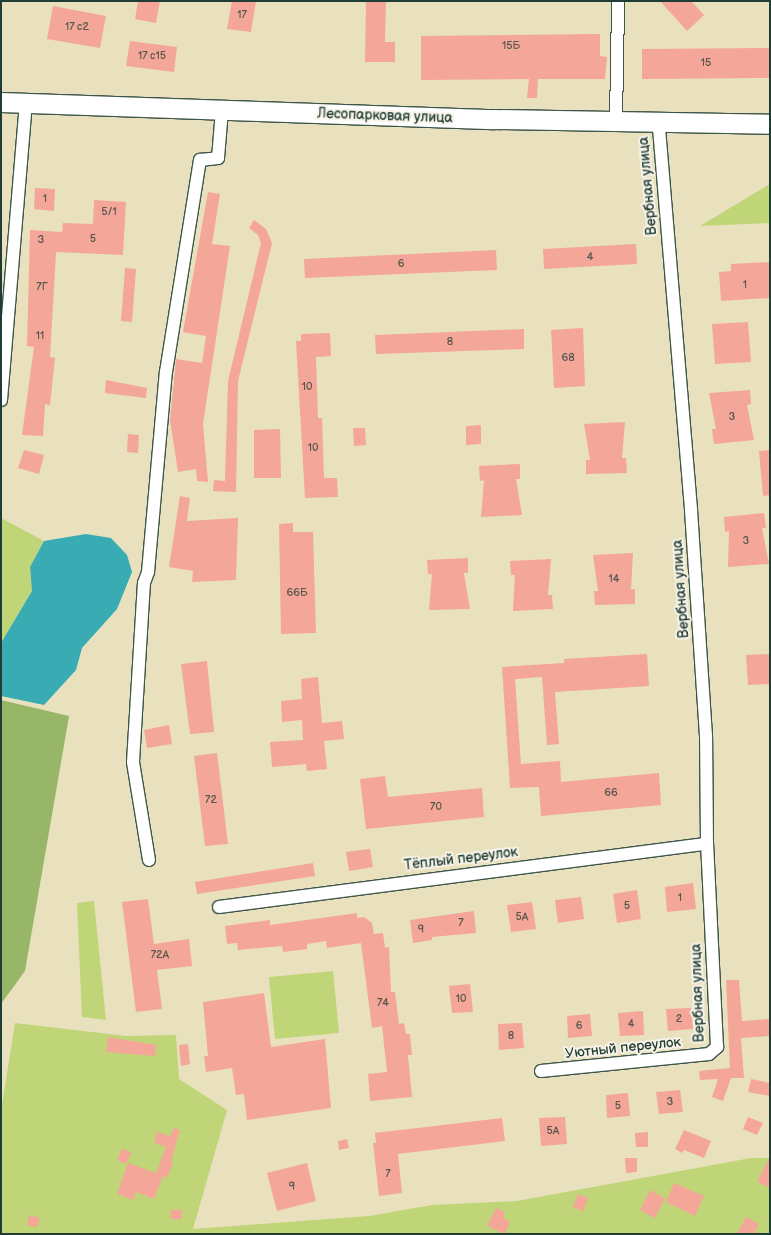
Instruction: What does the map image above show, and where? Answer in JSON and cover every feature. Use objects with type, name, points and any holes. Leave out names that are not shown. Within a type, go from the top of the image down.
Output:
[{"type":"main road","name":"Лесопарковая улица","points":[[1,102],[222,110],[770,124]]},
{"type":"street","points":[[616,120],[618,1]]},
{"type":"street","points":[[1,400],[26,103]]},
{"type":"street","points":[[149,860],[133,762],[144,583],[148,572],[166,372],[200,160],[218,158],[222,110]]},
{"type":"street","name":"Вербная улица","points":[[658,120],[706,736],[707,844],[717,1047],[709,1054]]},
{"type":"street","name":"Тёплый переулок","points":[[219,907],[707,844]]},
{"type":"street","name":"Уютный переулок","points":[[541,1071],[709,1054]]},
{"type":"green space","points":[[770,184],[770,223],[700,226]]},
{"type":"green space","points":[[1,518],[44,541],[30,567],[32,591],[1,643]]},
{"type":"green space","points":[[1,700],[69,716],[25,971],[1,1004]]},
{"type":"green space","points":[[94,901],[106,1020],[82,1017],[77,903]]},
{"type":"green space","points":[[333,971],[339,1033],[275,1039],[269,977]]},
{"type":"green space","points":[[15,1023],[126,1036],[176,1035],[179,1079],[227,1110],[193,1229],[369,1216],[432,1205],[517,1201],[751,1158],[770,1158],[770,1234],[1,1234],[1,1111]]},
{"type":"water","points":[[86,534],[111,538],[127,555],[132,572],[117,609],[82,648],[76,670],[44,705],[1,696],[1,643],[32,591],[30,567],[44,541]]},
{"type":"building","points":[[138,1],[160,1],[156,23],[135,19]]},
{"type":"building","points":[[232,1],[256,1],[251,32],[227,29]]},
{"type":"building","points":[[366,1],[386,1],[385,42],[395,42],[395,62],[365,62]]},
{"type":"building","points":[[660,1],[691,1],[704,15],[687,31]]},
{"type":"building","points":[[53,6],[106,16],[100,48],[47,39]]},
{"type":"building","points":[[600,34],[600,56],[607,57],[605,79],[538,79],[537,98],[527,98],[529,79],[421,80],[421,36]]},
{"type":"building","points":[[130,41],[177,47],[174,72],[126,66]]},
{"type":"building","points":[[770,48],[770,78],[642,79],[642,49]]},
{"type":"building","points":[[35,188],[55,189],[54,211],[34,209]]},
{"type":"building","points":[[208,192],[220,194],[212,244],[230,246],[203,424],[208,482],[197,481],[196,469],[178,472],[170,420],[176,359],[202,363],[206,336],[183,332]]},
{"type":"building","points":[[94,200],[126,202],[123,255],[56,252],[50,357],[55,358],[50,405],[45,404],[43,436],[22,435],[34,347],[27,346],[30,230],[62,232],[63,223],[93,224]]},
{"type":"building","points":[[254,220],[266,229],[272,243],[238,381],[236,492],[213,491],[214,480],[225,481],[228,381],[261,243],[258,235],[249,228]]},
{"type":"building","points":[[636,244],[637,264],[544,269],[543,249]]},
{"type":"building","points":[[496,250],[497,270],[305,278],[304,259]]},
{"type":"building","points":[[770,262],[770,298],[721,301],[719,272],[731,271],[731,264]]},
{"type":"building","points":[[125,268],[136,269],[132,322],[121,321]]},
{"type":"building","points":[[748,322],[751,362],[715,364],[712,324]]},
{"type":"building","points":[[583,328],[585,386],[554,388],[551,330]]},
{"type":"building","points":[[524,329],[524,349],[376,354],[375,335]]},
{"type":"building","points":[[330,333],[331,356],[316,357],[318,418],[322,418],[324,478],[337,478],[338,497],[305,498],[296,341],[301,341],[301,334]]},
{"type":"building","points":[[106,380],[147,388],[146,398],[105,393]]},
{"type":"building","points":[[750,390],[751,404],[747,405],[754,440],[714,444],[712,429],[716,429],[709,393]]},
{"type":"building","points":[[625,422],[622,458],[626,458],[627,473],[586,474],[586,460],[590,460],[584,424]]},
{"type":"building","points":[[481,425],[481,444],[466,445],[466,426]]},
{"type":"building","points":[[353,428],[365,428],[366,445],[354,446]]},
{"type":"building","points":[[280,429],[281,478],[254,478],[254,430]]},
{"type":"building","points":[[128,434],[139,435],[138,453],[127,452]]},
{"type":"building","points":[[24,450],[44,455],[39,474],[18,468]]},
{"type":"building","points":[[770,450],[770,495],[763,496],[759,451]]},
{"type":"building","points":[[520,464],[520,479],[516,479],[522,515],[481,517],[484,480],[480,481],[479,466]]},
{"type":"building","points":[[180,496],[190,498],[187,521],[238,518],[236,580],[192,582],[193,571],[169,567]]},
{"type":"building","points":[[764,513],[766,528],[762,528],[769,564],[728,567],[729,531],[725,532],[724,517]]},
{"type":"building","points":[[293,523],[293,532],[313,532],[316,633],[281,634],[279,524]]},
{"type":"building","points":[[633,553],[631,589],[635,589],[635,604],[595,605],[594,591],[598,591],[593,555]]},
{"type":"building","points":[[468,558],[468,573],[464,573],[470,609],[429,610],[432,574],[428,574],[427,560]]},
{"type":"building","points":[[551,559],[548,595],[552,595],[553,609],[513,611],[515,575],[511,575],[510,561]]},
{"type":"building","points":[[647,654],[649,686],[555,692],[559,744],[547,745],[542,677],[515,679],[521,764],[560,761],[561,782],[659,773],[661,805],[541,816],[539,787],[510,788],[502,667],[564,663],[564,659]]},
{"type":"building","points":[[770,654],[770,684],[748,685],[746,655]]},
{"type":"building","points":[[207,661],[214,732],[190,734],[181,664]]},
{"type":"building","points":[[318,677],[322,723],[342,721],[344,739],[324,741],[327,769],[307,771],[306,764],[272,767],[270,742],[303,740],[302,720],[282,722],[281,701],[302,699],[301,679]]},
{"type":"building","points":[[169,725],[172,744],[147,748],[144,730]]},
{"type":"building","points":[[217,753],[228,844],[205,846],[194,756]]},
{"type":"building","points":[[385,776],[388,797],[482,788],[484,817],[366,829],[360,779]]},
{"type":"building","points":[[370,849],[373,867],[349,871],[346,852]]},
{"type":"building","points":[[313,863],[315,876],[197,894],[195,882]]},
{"type":"building","points":[[693,883],[696,909],[667,912],[665,887]]},
{"type":"building","points":[[637,890],[641,919],[617,923],[613,894]]},
{"type":"building","points":[[581,897],[584,919],[558,923],[555,900]]},
{"type":"building","points":[[148,899],[154,944],[189,939],[192,966],[157,970],[162,1009],[136,1012],[122,902]]},
{"type":"building","points":[[532,902],[536,929],[511,932],[507,905]]},
{"type":"building","points":[[474,911],[476,933],[432,937],[432,940],[413,943],[410,920]]},
{"type":"building","points":[[357,913],[357,918],[364,917],[372,923],[374,934],[383,933],[385,948],[389,947],[391,992],[395,992],[399,1024],[404,1023],[406,1034],[410,1034],[412,1055],[408,1055],[412,1097],[370,1101],[368,1074],[387,1072],[382,1026],[372,1028],[361,943],[327,948],[326,941],[307,944],[307,949],[283,952],[282,946],[238,950],[237,943],[227,944],[225,926],[270,920],[270,925]]},
{"type":"building","points":[[726,980],[739,980],[742,1021],[770,1019],[770,1036],[741,1038],[744,1078],[731,1078],[723,1101],[712,1097],[718,1079],[700,1080],[699,1071],[730,1068]]},
{"type":"building","points":[[470,984],[473,1012],[452,1013],[449,986]]},
{"type":"building","points":[[264,993],[271,1047],[325,1039],[331,1108],[247,1120],[244,1094],[236,1095],[232,1068],[206,1072],[204,1056],[208,1056],[203,1002]]},
{"type":"building","points":[[691,1008],[693,1029],[668,1031],[666,1009]]},
{"type":"building","points":[[643,1011],[644,1035],[620,1036],[618,1013]]},
{"type":"building","points":[[590,1014],[592,1036],[568,1038],[567,1016]]},
{"type":"building","points":[[522,1023],[524,1048],[499,1050],[498,1024]]},
{"type":"building","points":[[108,1037],[156,1045],[155,1056],[106,1052]]},
{"type":"building","points":[[188,1044],[190,1064],[181,1066],[179,1045]]},
{"type":"building","points":[[751,1079],[770,1083],[770,1096],[748,1092]]},
{"type":"building","points":[[680,1090],[683,1112],[659,1114],[656,1092]]},
{"type":"building","points":[[628,1093],[630,1116],[607,1118],[606,1095]]},
{"type":"building","points":[[565,1117],[567,1144],[541,1146],[539,1118]]},
{"type":"building","points":[[748,1117],[763,1123],[757,1135],[743,1129]]},
{"type":"building","points":[[502,1118],[505,1141],[398,1154],[402,1193],[379,1196],[373,1143],[376,1143],[375,1133]]},
{"type":"building","points":[[174,1128],[180,1130],[171,1162],[173,1163],[167,1178],[163,1176],[154,1199],[136,1192],[133,1200],[117,1194],[128,1163],[156,1173],[166,1147],[154,1143],[157,1132],[170,1136]]},
{"type":"building","points":[[684,1130],[711,1141],[704,1158],[684,1150],[682,1153],[675,1149]]},
{"type":"building","points":[[648,1132],[648,1147],[636,1147],[635,1133]]},
{"type":"building","points":[[347,1139],[349,1148],[339,1150],[338,1141]]},
{"type":"building","points":[[122,1148],[131,1153],[126,1164],[117,1160]]},
{"type":"building","points":[[770,1156],[770,1188],[757,1182]]},
{"type":"building","points":[[625,1158],[637,1158],[637,1172],[626,1173]]},
{"type":"building","points":[[307,1163],[316,1201],[277,1211],[267,1173]]},
{"type":"building","points":[[674,1183],[704,1196],[695,1216],[666,1202]]},
{"type":"building","points":[[650,1190],[665,1198],[655,1218],[640,1210]]},
{"type":"building","points":[[578,1194],[588,1198],[583,1211],[573,1207]]},
{"type":"building","points":[[496,1208],[505,1212],[503,1218],[510,1221],[505,1234],[487,1226]]},
{"type":"building","points":[[171,1210],[182,1210],[182,1219],[171,1219]]},
{"type":"building","points":[[29,1215],[40,1218],[37,1227],[27,1225]]},
{"type":"building","points":[[746,1217],[759,1224],[754,1234],[737,1234]]}]
